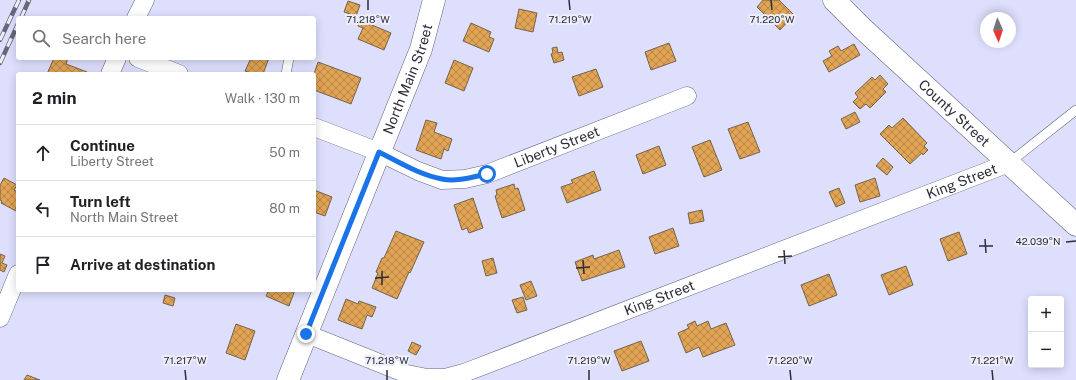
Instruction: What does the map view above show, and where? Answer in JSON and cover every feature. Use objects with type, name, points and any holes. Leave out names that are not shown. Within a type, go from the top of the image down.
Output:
[{"type":"street","points":[[137,16],[145,0]]},
{"type":"street","name":"North Main Street","points":[[288,380],[421,49],[434,0]]},
{"type":"street","name":"County Street","points":[[834,0],[862,28],[1076,225]]},
{"type":"street","points":[[111,72],[116,60]]},
{"type":"street","points":[[143,60],[174,72]]},
{"type":"street","name":"Liberty Street","points":[[316,128],[379,152],[418,171],[442,180],[465,179],[487,174],[687,96]]},
{"type":"street","name":"King Street","points":[[306,334],[408,374],[427,378],[445,378],[464,373],[1009,163]]},
{"type":"street","points":[[0,318],[16,279]]},
{"type":"lane","points":[[286,72],[289,60]]},
{"type":"lane","points":[[1009,163],[1076,110]]},
{"type":"building","points":[[763,0],[779,0],[794,15],[780,30],[757,7]]},
{"type":"building","points":[[348,1],[360,5],[356,16],[344,12]]},
{"type":"building","points":[[519,9],[537,13],[533,32],[515,28]]},
{"type":"building","points":[[360,20],[391,33],[384,50],[358,39],[363,28],[358,26]]},
{"type":"building","points":[[471,23],[491,32],[489,37],[494,39],[489,52],[463,41]]},
{"type":"building","points":[[669,43],[676,61],[651,70],[645,52]]},
{"type":"building","points":[[854,44],[860,55],[829,72],[823,61],[832,56],[829,51],[838,46],[841,51]]},
{"type":"building","points":[[557,47],[558,53],[562,52],[564,60],[554,63],[551,54],[553,53],[552,48]]},
{"type":"building","points":[[53,60],[67,60],[66,64],[87,72],[48,72]]},
{"type":"building","points":[[250,60],[268,60],[264,72],[245,71]]},
{"type":"building","points":[[454,60],[473,68],[464,91],[445,83]]},
{"type":"building","points":[[318,62],[361,78],[351,104],[316,91],[316,72],[315,72]]},
{"type":"building","points":[[596,69],[603,87],[579,96],[572,77]]},
{"type":"building","points":[[880,75],[888,84],[883,89],[886,92],[870,108],[866,104],[860,109],[853,102],[858,97],[855,93],[872,77],[875,80]]},
{"type":"building","points":[[855,112],[860,122],[846,129],[841,119]]},
{"type":"building","points":[[903,118],[927,143],[924,146],[928,150],[923,155],[922,153],[910,164],[880,134],[889,125],[892,128]]},
{"type":"building","points":[[426,120],[437,123],[434,132],[452,139],[448,151],[444,149],[441,159],[416,150]]},
{"type":"building","points":[[748,122],[760,152],[740,159],[728,129]]},
{"type":"building","points":[[710,140],[722,170],[704,177],[692,147]]},
{"type":"building","points":[[659,146],[666,165],[643,174],[636,155]]},
{"type":"building","points":[[883,158],[893,167],[887,175],[876,166]]},
{"type":"building","points":[[594,171],[601,190],[567,203],[561,187],[573,183],[571,180]]},
{"type":"building","points":[[4,178],[16,184],[14,190],[16,191],[16,211],[1,203],[0,185]]},
{"type":"building","points":[[875,178],[880,196],[860,202],[855,185]]},
{"type":"building","points":[[514,184],[515,189],[518,188],[525,210],[502,218],[495,196],[497,195],[496,190]]},
{"type":"building","points":[[839,188],[845,203],[836,207],[829,192]]},
{"type":"building","points":[[316,191],[332,197],[325,216],[316,213]]},
{"type":"building","points":[[473,198],[483,228],[469,233],[467,228],[462,230],[454,205]]},
{"type":"building","points":[[702,210],[704,221],[690,224],[688,213]]},
{"type":"building","points":[[673,228],[679,246],[655,254],[649,237]]},
{"type":"building","points":[[396,231],[424,242],[397,299],[372,288],[378,273],[376,272]]},
{"type":"building","points":[[959,232],[967,254],[948,261],[940,239]]},
{"type":"building","points":[[619,250],[625,267],[582,281],[575,262],[593,255],[594,259]]},
{"type":"building","points":[[0,254],[5,256],[2,263],[7,265],[4,272],[0,270]]},
{"type":"building","points":[[493,258],[497,273],[486,276],[482,261]]},
{"type":"building","points":[[906,266],[913,285],[889,295],[881,275]]},
{"type":"building","points":[[829,274],[837,295],[809,306],[801,285]]},
{"type":"building","points":[[531,281],[537,296],[526,300],[520,285]]},
{"type":"building","points":[[268,292],[294,292],[289,306],[266,296]]},
{"type":"building","points":[[165,295],[175,298],[173,306],[163,303]]},
{"type":"building","points":[[523,297],[527,310],[517,313],[512,300]]},
{"type":"building","points":[[346,299],[358,304],[359,301],[376,307],[372,317],[367,315],[362,329],[338,320]]},
{"type":"building","points":[[695,321],[697,326],[708,321],[711,329],[726,323],[735,345],[703,357],[699,347],[686,353],[678,333],[689,328],[687,325]]},
{"type":"building","points":[[236,324],[255,331],[245,360],[226,353]]},
{"type":"building","points":[[641,341],[649,361],[622,371],[614,351]]},
{"type":"building","points":[[412,342],[421,346],[416,355],[408,351]]},
{"type":"building","points":[[27,375],[40,380],[24,380]]},
{"type":"railway","points":[[0,40],[19,0]]},
{"type":"railway","points":[[22,16],[29,0]]},
{"type":"railway","points":[[0,63],[16,28]]},
{"type":"route","points":[[306,334],[379,152],[418,171],[442,180],[465,179],[487,174]]}]
